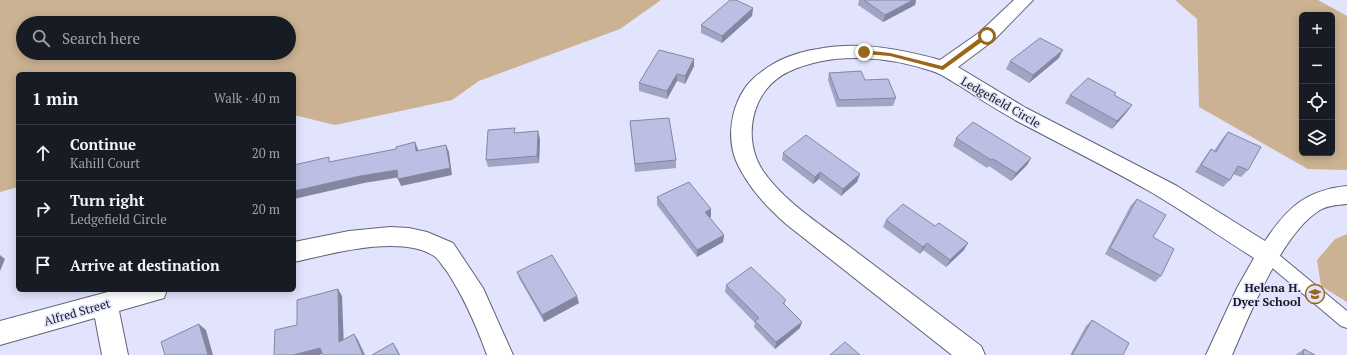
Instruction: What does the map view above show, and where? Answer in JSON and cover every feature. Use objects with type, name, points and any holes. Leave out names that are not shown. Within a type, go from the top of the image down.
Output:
[{"type":"street","points":[[943,68],[987,36],[1024,0]]},
{"type":"street","name":"Ledgefield Circle","points":[[972,355],[782,207],[754,174],[741,141],[742,118],[750,96],[760,83],[774,71],[792,62],[814,55],[833,52],[864,52],[890,55],[943,68],[1034,121],[1157,185],[1268,255]]},
{"type":"street","points":[[1219,355],[1268,255],[1295,219],[1310,205],[1331,197],[1347,195]]},
{"type":"street","points":[[296,252],[357,239],[380,237],[418,239],[443,249],[467,280],[485,316],[500,355]]},
{"type":"street","name":"Alfred Street","points":[[0,333],[148,292]]},
{"type":"street","points":[[105,304],[116,355]]},
{"type":"lane","points":[[1268,255],[1347,321]]},
{"type":"shaded area","points":[[0,0],[661,0],[620,29],[479,81],[452,100],[335,125],[296,115],[296,72],[16,72],[16,188],[0,192]]},
{"type":"shaded area","points":[[1175,0],[1318,0],[1347,16],[1347,170],[1308,169],[1199,107],[1197,19]]},
{"type":"shaded area","points":[[1347,234],[1347,302],[1321,286],[1317,260],[1335,239]]},
{"type":"building","points":[[730,0],[736,0],[753,8],[722,36],[701,25]]},
{"type":"building","points":[[864,0],[913,0],[885,15]]},
{"type":"building","points":[[1040,38],[1063,50],[1033,75],[1010,61]]},
{"type":"building","points":[[659,50],[694,59],[685,76],[677,74],[667,91],[639,83]]},
{"type":"building","points":[[861,71],[865,80],[888,79],[896,98],[839,100],[829,73]]},
{"type":"building","points":[[1088,78],[1116,93],[1114,95],[1132,105],[1117,121],[1070,95]]},
{"type":"building","points":[[669,118],[676,160],[635,164],[630,121]]},
{"type":"building","points":[[973,122],[1031,158],[1016,173],[993,159],[991,160],[956,138]]},
{"type":"building","points":[[515,128],[514,133],[538,131],[537,156],[486,160],[488,130]]},
{"type":"building","points":[[1228,132],[1261,147],[1248,170],[1238,166],[1230,180],[1201,165],[1211,149],[1216,152]]},
{"type":"building","points":[[806,135],[860,174],[843,189],[820,172],[815,177],[783,153]]},
{"type":"building","points":[[415,142],[416,151],[446,145],[450,168],[398,179],[397,170],[360,176],[296,191],[296,165],[329,157],[329,162],[396,149],[396,147]]},
{"type":"building","points":[[689,182],[711,209],[705,212],[724,235],[697,250],[657,197]]},
{"type":"building","points":[[1137,199],[1166,215],[1153,237],[1174,249],[1161,276],[1110,248]]},
{"type":"building","points":[[903,204],[935,226],[939,223],[968,243],[950,260],[927,243],[923,247],[886,220]]},
{"type":"building","points":[[552,255],[577,296],[542,315],[517,272]]},
{"type":"building","points":[[751,267],[786,300],[783,303],[802,322],[776,342],[755,321],[759,318],[726,285]]},
{"type":"building","points":[[338,289],[339,342],[354,334],[363,355],[323,355],[320,348],[293,355],[274,355],[275,330],[297,325],[297,300]]},
{"type":"building","points":[[1092,320],[1129,343],[1123,355],[1072,355]]},
{"type":"building","points":[[199,324],[208,355],[165,355],[161,342]]},
{"type":"building","points":[[845,342],[860,355],[830,355]]},
{"type":"building","points":[[393,343],[399,355],[372,355]]},
{"type":"building","points":[[1304,349],[1315,355],[1303,355]]},
{"type":"place","name":"Helena H. Dyer School","points":[[1315,294]]},
{"type":"route","points":[[864,52],[890,55],[943,68],[987,36]]}]
